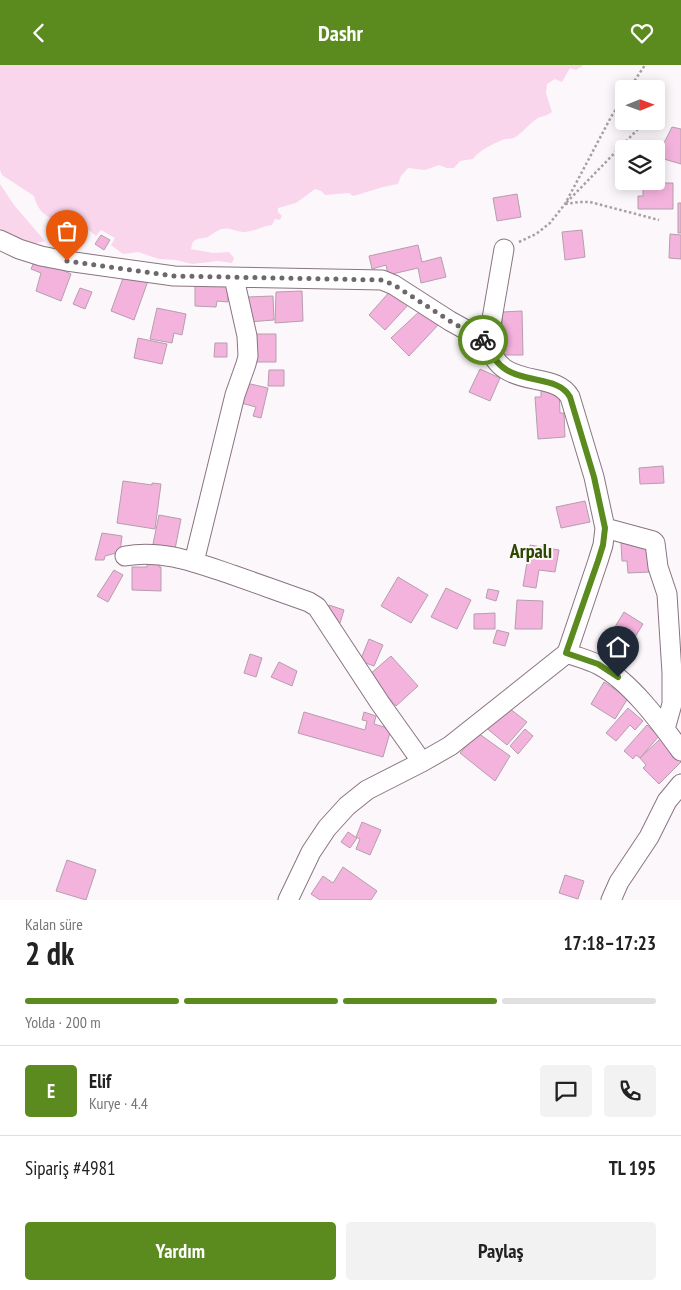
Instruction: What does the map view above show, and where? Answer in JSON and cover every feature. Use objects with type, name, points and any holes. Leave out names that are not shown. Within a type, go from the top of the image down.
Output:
[{"type":"street","points":[[0,240],[19,249],[67,261],[174,276],[382,280],[394,285],[450,321],[488,342]]},
{"type":"street","points":[[288,900],[311,852],[327,828],[347,806],[367,790],[422,762],[450,745],[566,653],[598,561],[603,545],[605,528],[594,477],[567,391],[560,386],[531,379],[502,368],[493,359],[488,342],[504,249]]},
{"type":"street","points":[[194,562],[235,395],[248,356],[247,336],[234,278]]},
{"type":"street","points":[[605,528],[653,541],[656,547],[658,567],[667,594],[672,673],[672,704],[665,729]]},
{"type":"street","points":[[124,556],[162,554],[194,562],[309,602],[317,607],[380,703],[422,762]]},
{"type":"street","points":[[566,653],[598,664],[618,677],[665,729],[681,751]]},
{"type":"street","points":[[611,900],[619,883],[649,837],[666,801],[681,784]]},
{"type":"path","points":[[635,80],[645,65]]},
{"type":"path","points":[[565,204],[615,111]]},
{"type":"path","points":[[504,249],[536,234],[550,223],[565,204],[637,130]]},
{"type":"path","points":[[565,204],[579,201],[590,202],[659,220]]},
{"type":"shaded area","points":[[0,65],[584,65],[576,70],[570,68],[562,82],[555,79],[547,84],[546,93],[552,112],[532,122],[515,137],[502,140],[478,153],[473,159],[460,161],[454,168],[439,165],[425,170],[408,168],[401,176],[398,184],[353,196],[349,193],[325,195],[315,189],[296,203],[278,208],[278,212],[282,216],[280,220],[275,219],[272,225],[245,232],[224,229],[193,242],[191,249],[213,253],[229,252],[234,258],[232,263],[218,261],[192,264],[176,260],[159,259],[138,252],[123,254],[111,245],[115,238],[101,230],[96,236],[86,228],[81,227],[78,222],[56,220],[45,215],[40,210],[34,196],[2,175],[0,170]]},
{"type":"shaded area","points":[[0,184],[14,205],[45,241],[22,247],[0,234]]},
{"type":"building","points":[[672,127],[681,129],[681,164],[665,159],[665,141]]},
{"type":"building","points":[[665,183],[673,183],[673,209],[638,209],[638,196],[643,196],[643,190],[665,190]]},
{"type":"building","points":[[517,194],[521,217],[497,221],[493,198]]},
{"type":"building","points":[[678,203],[681,203],[681,233],[678,233]]},
{"type":"building","points":[[582,230],[585,257],[565,260],[562,232]]},
{"type":"building","points":[[670,234],[681,235],[681,259],[669,258]]},
{"type":"building","points":[[101,235],[110,240],[104,250],[95,244]]},
{"type":"building","points":[[418,245],[422,262],[441,257],[446,277],[421,283],[418,268],[388,275],[386,265],[372,269],[369,256]]},
{"type":"building","points":[[34,262],[46,267],[49,264],[71,274],[61,301],[36,291],[41,273],[31,269]]},
{"type":"building","points":[[126,270],[149,278],[134,320],[111,311]]},
{"type":"building","points":[[195,284],[228,284],[228,302],[217,301],[216,307],[195,306]]},
{"type":"building","points":[[80,288],[92,292],[85,309],[73,304]]},
{"type":"building","points":[[392,289],[409,304],[385,330],[369,315]]},
{"type":"building","points":[[302,291],[303,321],[275,323],[276,292]]},
{"type":"building","points":[[273,296],[274,320],[248,322],[247,297]]},
{"type":"building","points":[[157,308],[186,314],[182,335],[174,333],[172,343],[150,339]]},
{"type":"building","points":[[422,309],[439,324],[409,356],[391,338]]},
{"type":"building","points":[[522,311],[523,355],[503,355],[502,312]]},
{"type":"building","points":[[252,334],[276,334],[276,362],[252,362]]},
{"type":"building","points":[[138,338],[167,344],[162,364],[134,358]]},
{"type":"building","points":[[215,343],[227,343],[227,357],[214,357]]},
{"type":"building","points":[[480,369],[500,378],[490,401],[469,392]]},
{"type":"building","points":[[269,370],[284,370],[284,386],[268,386]]},
{"type":"building","points":[[246,383],[268,388],[261,418],[253,416],[256,407],[241,403]]},
{"type":"building","points":[[559,389],[560,413],[564,413],[565,437],[538,439],[535,397],[541,397],[541,390]]},
{"type":"building","points":[[663,466],[664,483],[640,484],[639,468]]},
{"type":"building","points":[[123,481],[152,485],[152,483],[161,484],[155,529],[117,523]]},
{"type":"building","points":[[585,501],[590,522],[561,528],[556,507]]},
{"type":"building","points":[[159,515],[181,519],[175,549],[153,544]]},
{"type":"building","points":[[102,533],[122,536],[120,552],[105,556],[104,560],[95,560]]},
{"type":"building","points":[[648,542],[650,572],[628,573],[627,561],[622,561],[621,543]]},
{"type":"building","points":[[530,545],[559,550],[555,572],[539,570],[536,588],[523,586]]},
{"type":"building","points":[[147,558],[159,558],[161,591],[132,590],[132,567],[147,567]]},
{"type":"building","points":[[114,570],[123,575],[108,602],[97,596]]},
{"type":"building","points":[[398,577],[428,595],[411,623],[381,606]]},
{"type":"building","points":[[446,588],[471,600],[457,629],[431,617]]},
{"type":"building","points":[[488,589],[499,591],[496,601],[486,598]]},
{"type":"building","points":[[517,600],[543,601],[542,629],[515,629]]},
{"type":"building","points":[[329,605],[344,610],[340,623],[325,619]]},
{"type":"building","points":[[624,612],[643,624],[623,657],[604,645]]},
{"type":"building","points":[[495,613],[495,629],[474,629],[474,614]]},
{"type":"building","points":[[497,630],[509,633],[505,646],[493,643]]},
{"type":"building","points":[[369,639],[383,645],[374,666],[360,661]]},
{"type":"building","points":[[250,654],[262,658],[256,677],[244,673]]},
{"type":"building","points":[[391,656],[418,686],[396,706],[369,675]]},
{"type":"building","points":[[279,662],[297,671],[292,686],[271,677]]},
{"type":"building","points":[[604,682],[628,698],[615,719],[591,704]]},
{"type":"building","points":[[505,705],[527,722],[507,745],[484,726]]},
{"type":"building","points":[[628,708],[643,721],[635,730],[630,725],[616,741],[606,733]]},
{"type":"building","points":[[304,712],[365,730],[367,721],[362,720],[364,712],[376,716],[374,724],[391,729],[383,757],[298,733]]},
{"type":"building","points":[[647,725],[659,736],[640,758],[636,755],[633,759],[624,751]]},
{"type":"building","points":[[525,729],[533,736],[518,754],[510,746]]},
{"type":"building","points":[[478,733],[510,756],[495,781],[460,753]]},
{"type":"building","points":[[660,739],[681,762],[659,784],[643,768],[646,765],[640,758]]},
{"type":"building","points":[[362,822],[381,830],[370,855],[356,849],[360,839],[356,837]]},
{"type":"building","points":[[348,832],[357,838],[350,848],[341,842]]},
{"type":"building","points":[[67,860],[96,870],[86,900],[56,891]]},
{"type":"building","points":[[343,867],[377,891],[371,900],[320,900],[311,894],[323,876],[333,883]]},
{"type":"building","points":[[565,875],[584,881],[578,899],[559,893]]},
{"type":"way so far","points":[[67,261],[174,276],[250,279],[382,280],[389,282],[483,340]]},
{"type":"district","name":"Arpalı","points":[[531,551]]},
{"type":"route","points":[[483,340],[488,342],[493,359],[502,368],[531,379],[560,386],[567,391],[570,397],[594,477],[605,528],[603,545],[566,653],[598,664],[618,677]]}]
